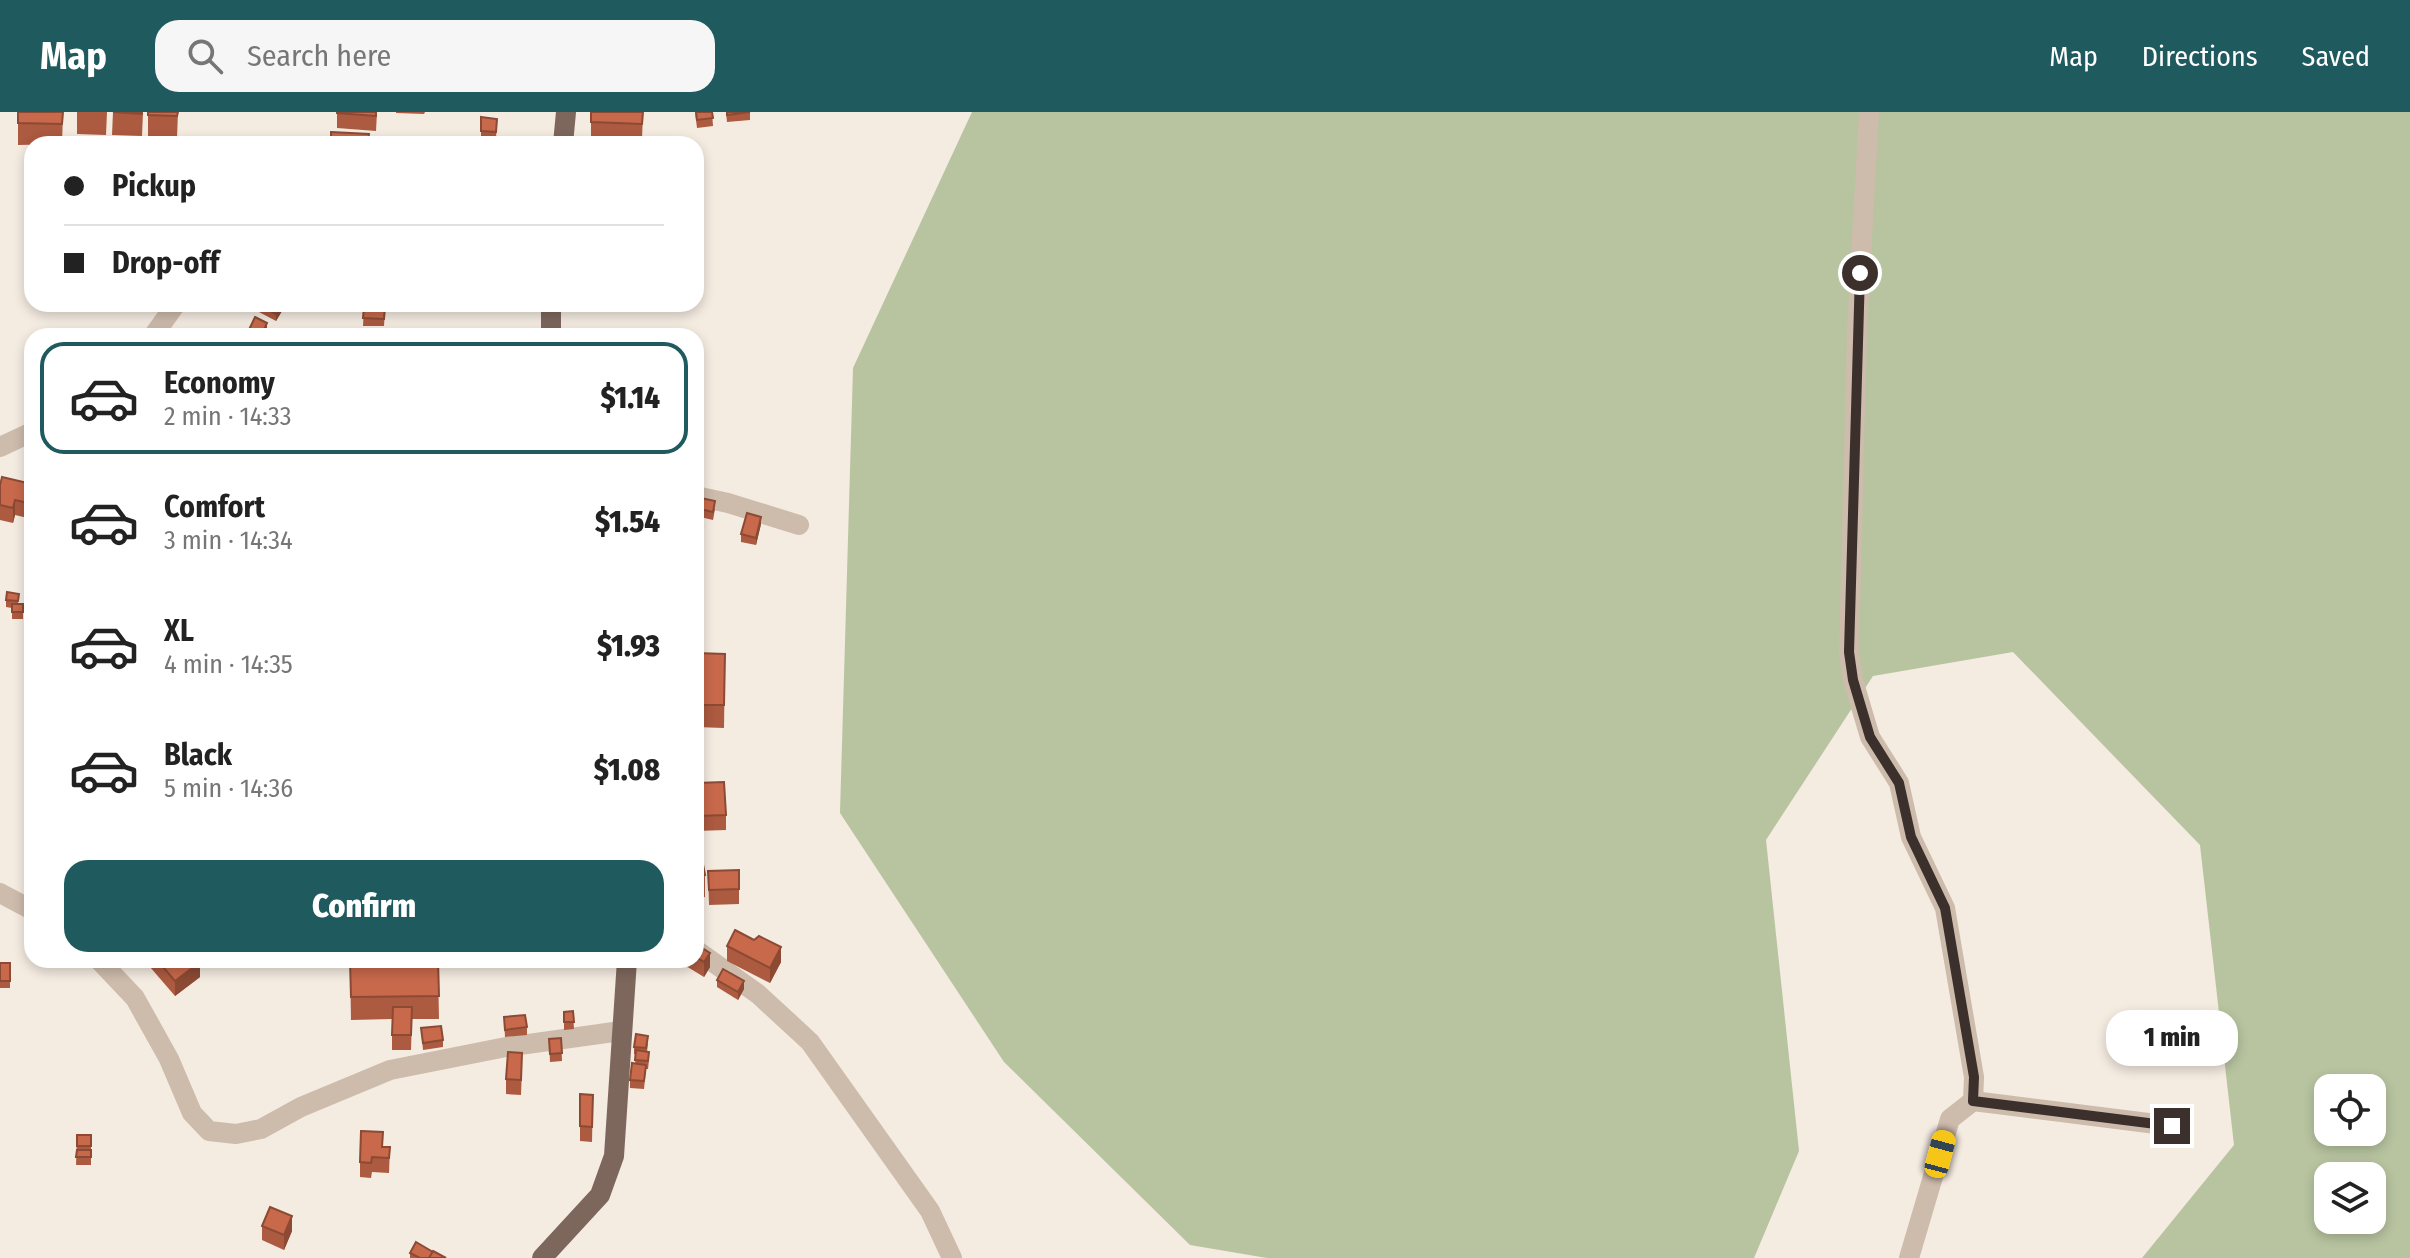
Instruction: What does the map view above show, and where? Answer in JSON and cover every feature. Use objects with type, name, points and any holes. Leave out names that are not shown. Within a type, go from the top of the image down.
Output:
[{"type":"main road","points":[[564,136],[566,112]]},
{"type":"main road","points":[[542,1258],[600,1195],[614,1156],[626,968]]},
{"type":"street","points":[[1869,112],[1857,330],[1849,652],[1853,680],[1870,737],[1899,783],[1911,837],[1945,908],[1974,1077],[1973,1101]]},
{"type":"street","points":[[0,447],[24,436]]},
{"type":"street","points":[[704,498],[799,525]]},
{"type":"street","points":[[0,893],[24,906]]},
{"type":"street","points":[[704,956],[758,994],[810,1042],[930,1211],[952,1258]]},
{"type":"street","points":[[107,968],[135,998],[169,1059],[192,1113],[209,1131],[236,1134],[261,1129],[301,1107],[390,1070],[506,1047],[621,1031]]},
{"type":"street","points":[[1909,1258],[1950,1119],[1973,1101],[2172,1126]]},
{"type":"green space","points":[[972,112],[2410,112],[2410,1258],[2142,1258],[2234,1145],[2200,845],[2013,652],[1873,676],[1766,840],[1799,1151],[1754,1258],[1267,1258],[1190,1245],[1004,1062],[840,813],[853,368]]},
{"type":"building","points":[[18,112],[63,112],[62,124],[18,123]]},
{"type":"building","points":[[148,112],[178,112],[177,116],[148,115]]},
{"type":"building","points":[[376,112],[376,116],[337,113]]},
{"type":"building","points":[[591,112],[643,112],[642,124],[591,122]]},
{"type":"building","points":[[696,112],[712,112],[713,118],[697,120]]},
{"type":"building","points":[[481,117],[497,119],[496,132],[481,131]]},
{"type":"building","points":[[331,132],[369,134],[369,136],[331,136]]},
{"type":"building","points":[[364,312],[385,312],[384,319],[363,318]]},
{"type":"building","points":[[255,317],[267,323],[265,328],[250,328]]},
{"type":"building","points":[[2,477],[24,482],[24,502],[15,500],[13,508],[0,505]]},
{"type":"building","points":[[704,499],[715,501],[713,512],[704,510]]},
{"type":"building","points":[[747,513],[761,517],[756,538],[741,534]]},
{"type":"building","points":[[7,592],[19,594],[18,601],[6,600]]},
{"type":"building","points":[[12,604],[23,604],[23,612],[12,612]]},
{"type":"building","points":[[704,653],[725,654],[724,705],[704,705]]},
{"type":"building","points":[[724,782],[726,815],[704,816],[704,783]]},
{"type":"building","points":[[739,870],[739,889],[709,890],[708,871]]},
{"type":"building","points":[[735,930],[754,940],[759,936],[781,947],[770,968],[727,946]]},
{"type":"building","points":[[0,963],[10,963],[10,981],[0,981]]},
{"type":"building","points":[[164,968],[192,968],[175,981]]},
{"type":"building","points":[[350,968],[438,968],[439,996],[351,997]]},
{"type":"building","points":[[723,969],[744,981],[738,992],[717,980]]},
{"type":"building","points":[[393,1007],[412,1007],[411,1035],[392,1035]]},
{"type":"building","points":[[573,1011],[574,1022],[564,1022],[564,1012]]},
{"type":"building","points":[[525,1015],[527,1027],[505,1030],[504,1017]]},
{"type":"building","points":[[441,1026],[443,1040],[423,1043],[421,1028]]},
{"type":"building","points":[[636,1034],[648,1036],[646,1048],[634,1047]]},
{"type":"building","points":[[561,1038],[562,1053],[550,1054],[549,1039]]},
{"type":"building","points":[[636,1050],[649,1052],[648,1061],[635,1060]]},
{"type":"building","points":[[508,1052],[522,1053],[521,1080],[506,1079]]},
{"type":"building","points":[[632,1063],[646,1065],[644,1081],[630,1080]]},
{"type":"building","points":[[580,1094],[593,1095],[592,1127],[580,1126]]},
{"type":"building","points":[[361,1131],[383,1132],[382,1147],[390,1147],[389,1158],[372,1157],[371,1163],[360,1162]]},
{"type":"building","points":[[77,1135],[91,1135],[91,1146],[77,1146]]},
{"type":"building","points":[[77,1150],[91,1150],[91,1157],[76,1157]]},
{"type":"building","points":[[270,1207],[292,1216],[284,1235],[262,1226]]},
{"type":"building","points":[[416,1242],[433,1252],[429,1258],[410,1253]]},
{"type":"building","points":[[433,1251],[446,1258],[429,1258]]},
{"type":"route","points":[[1860,273],[1849,652],[1853,680],[1870,737],[1899,783],[1911,837],[1945,908],[1974,1077],[1973,1101],[2172,1126]]}]
